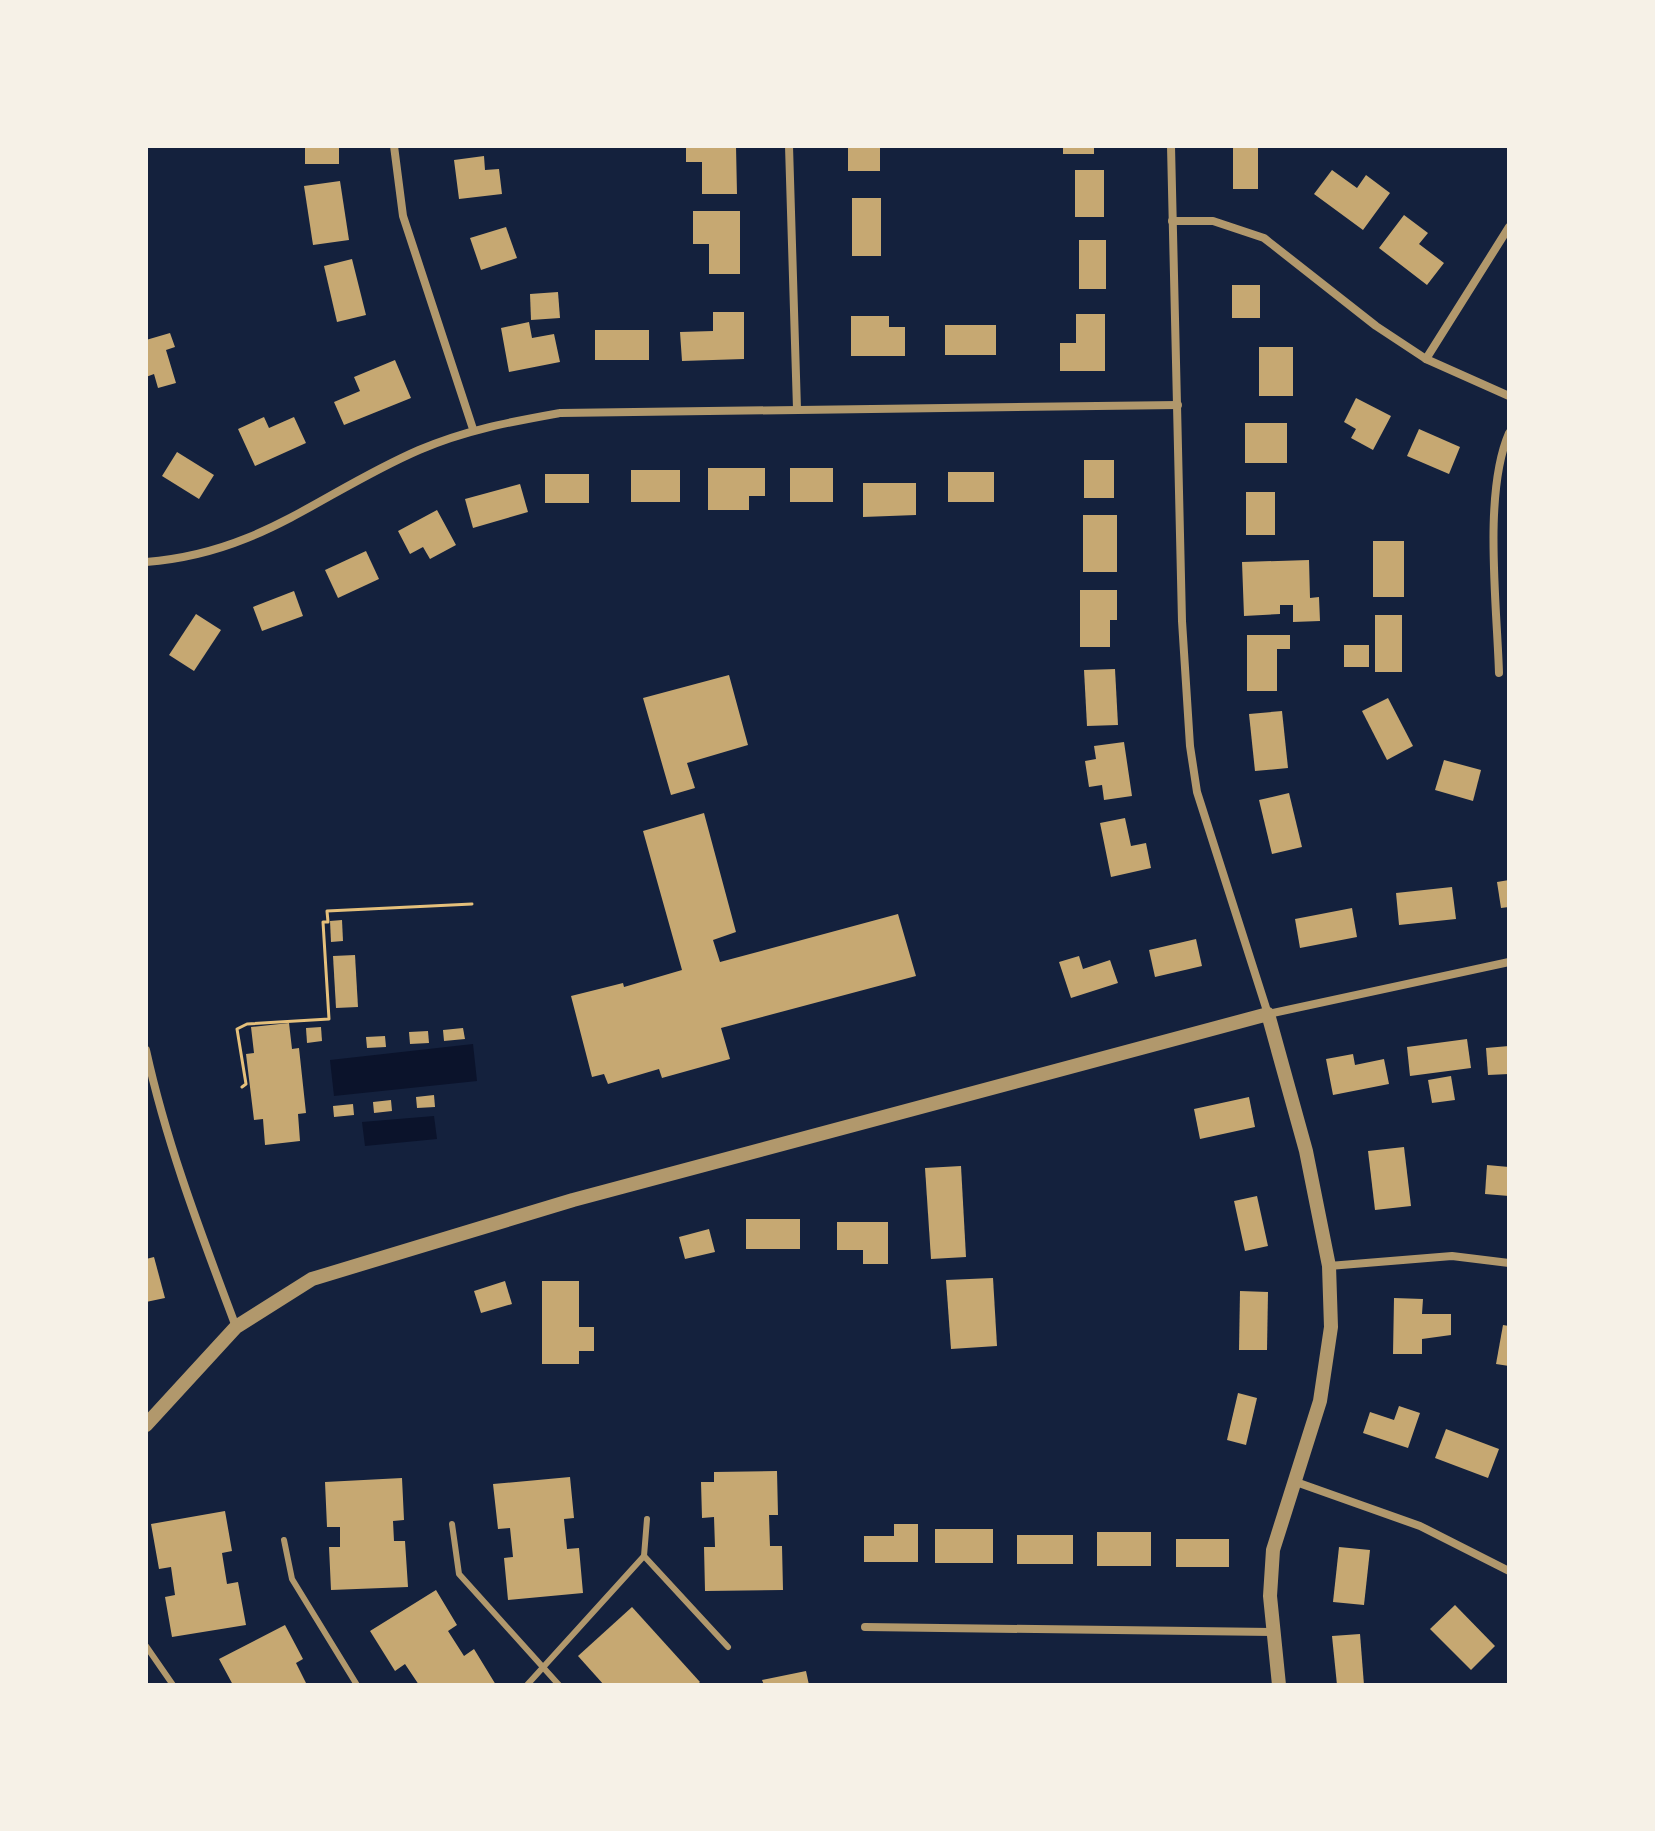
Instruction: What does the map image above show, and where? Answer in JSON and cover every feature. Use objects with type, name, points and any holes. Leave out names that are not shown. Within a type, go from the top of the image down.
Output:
[{"type":"street","points":[[394,146],[403,216],[473,429]]},
{"type":"street","points":[[789,146],[797,409]]},
{"type":"street","points":[[1171,146],[1182,621],[1194,777],[1268,1014],[1306,1151],[1329,1266],[1331,1327],[1327,1369],[1296,1482],[1273,1550],[1272,1632],[1279,1685]]},
{"type":"street","points":[[1172,221],[1213,221],[1264,238],[1376,326],[1426,359],[1509,396]]},
{"type":"street","points":[[1426,359],[1509,227]]},
{"type":"street","points":[[146,562],[179,560],[229,547],[284,524],[417,451],[473,429],[560,413],[1178,405]]},
{"type":"street","points":[[1499,673],[1495,529],[1500,453],[1509,433]]},
{"type":"street","points":[[146,1425],[236,1327],[279,1298],[327,1275],[573,1200],[1268,1014],[1509,962]]},
{"type":"street","points":[[146,1050],[157,1101],[193,1212],[236,1327]]},
{"type":"street","points":[[1329,1266],[1452,1256],[1509,1263]]},
{"type":"street","points":[[1296,1482],[1420,1526],[1509,1571]]},
{"type":"street","points":[[865,1627],[1272,1632]]},
{"type":"lane","points":[[527,1685],[644,1556],[647,1519]]},
{"type":"lane","points":[[452,1524],[459,1574],[559,1685]]},
{"type":"lane","points":[[284,1540],[292,1579],[357,1685]]},
{"type":"lane","points":[[644,1556],[728,1647]]},
{"type":"lane","points":[[146,1646],[171,1682],[161,1685]]},
{"type":"path","points":[[246,1086],[237,1029],[247,1024],[329,1019],[323,922],[328,922],[327,911],[472,904]]},
{"type":"water","points":[[473,1044],[477,1081],[334,1096],[330,1060]]},
{"type":"water","points":[[434,1116],[437,1139],[365,1146],[362,1122]]},
{"type":"building","points":[[305,146],[339,146],[339,164],[305,164]]},
{"type":"building","points":[[686,146],[736,146],[737,194],[702,194],[702,162],[686,162]]},
{"type":"building","points":[[848,146],[880,146],[880,171],[848,171]]},
{"type":"building","points":[[1063,146],[1094,146],[1094,154],[1063,154]]},
{"type":"building","points":[[1233,147],[1258,147],[1258,189],[1233,189]]},
{"type":"building","points":[[484,156],[485,170],[499,169],[502,194],[459,199],[454,160]]},
{"type":"building","points":[[1075,170],[1104,170],[1104,217],[1075,217]]},
{"type":"building","points":[[1332,170],[1357,188],[1366,175],[1390,193],[1363,230],[1314,194]]},
{"type":"building","points":[[340,181],[349,240],[313,245],[304,186]]},
{"type":"building","points":[[852,198],[881,198],[881,256],[852,256]]},
{"type":"building","points":[[693,211],[740,211],[740,274],[709,274],[709,244],[693,244]]},
{"type":"building","points":[[1404,215],[1428,233],[1419,244],[1444,263],[1427,285],[1379,248]]},
{"type":"building","points":[[506,227],[517,258],[481,270],[470,238]]},
{"type":"building","points":[[1079,240],[1106,240],[1106,289],[1079,289]]},
{"type":"building","points":[[352,259],[366,315],[337,322],[324,266]]},
{"type":"building","points":[[1232,285],[1260,285],[1260,318],[1232,318]]},
{"type":"building","points":[[558,292],[560,318],[531,320],[530,294]]},
{"type":"building","points":[[713,312],[744,312],[744,359],[682,361],[680,332],[713,331]]},
{"type":"building","points":[[1076,314],[1105,314],[1105,371],[1060,371],[1060,343],[1076,343]]},
{"type":"building","points":[[851,316],[889,316],[889,327],[905,327],[905,356],[851,356]]},
{"type":"building","points":[[529,322],[532,338],[554,334],[560,362],[509,372],[501,328]]},
{"type":"building","points":[[945,325],[996,325],[996,355],[945,355]]},
{"type":"building","points":[[595,330],[649,330],[649,360],[595,360]]},
{"type":"building","points":[[170,333],[175,347],[166,350],[176,383],[158,388],[154,374],[146,377],[146,340]]},
{"type":"building","points":[[1259,347],[1293,347],[1293,396],[1259,396]]},
{"type":"building","points":[[395,360],[411,398],[344,425],[334,402],[360,391],[354,377]]},
{"type":"building","points":[[1356,398],[1391,416],[1373,450],[1351,438],[1356,429],[1344,422]]},
{"type":"building","points":[[264,417],[269,428],[294,417],[306,443],[255,466],[238,429]]},
{"type":"building","points":[[1245,423],[1287,423],[1287,463],[1245,463]]},
{"type":"building","points":[[1419,429],[1460,447],[1449,474],[1407,456]]},
{"type":"building","points":[[177,452],[214,475],[199,499],[162,476]]},
{"type":"building","points":[[1084,460],[1114,460],[1114,498],[1084,498]]},
{"type":"building","points":[[708,468],[765,468],[765,496],[749,496],[749,510],[708,510]]},
{"type":"building","points":[[790,468],[833,468],[833,502],[790,502]]},
{"type":"building","points":[[631,470],[680,470],[680,502],[631,502]]},
{"type":"building","points":[[948,472],[994,472],[994,502],[948,502]]},
{"type":"building","points":[[545,474],[589,474],[589,503],[545,503]]},
{"type":"building","points":[[863,483],[916,483],[916,515],[863,517]]},
{"type":"building","points":[[520,484],[528,512],[473,528],[465,499]]},
{"type":"building","points":[[1246,492],[1275,492],[1275,535],[1246,535]]},
{"type":"building","points":[[437,510],[456,545],[430,559],[423,547],[410,554],[398,531]]},
{"type":"building","points":[[1083,515],[1117,515],[1117,572],[1083,572]]},
{"type":"building","points":[[1373,541],[1404,541],[1404,597],[1373,597]]},
{"type":"building","points":[[366,551],[379,579],[338,598],[325,570]]},
{"type":"building","points":[[1309,560],[1310,598],[1319,597],[1320,621],[1293,622],[1293,605],[1280,605],[1280,614],[1244,616],[1242,562]]},
{"type":"building","points":[[1080,590],[1117,590],[1117,620],[1110,620],[1110,647],[1080,647]]},
{"type":"building","points":[[294,591],[303,616],[262,631],[253,607]]},
{"type":"building","points":[[196,614],[221,630],[194,671],[169,655]]},
{"type":"building","points":[[1375,615],[1402,615],[1402,672],[1375,672]]},
{"type":"building","points":[[1247,635],[1290,635],[1290,649],[1277,649],[1277,691],[1247,691]]},
{"type":"building","points":[[1344,645],[1369,645],[1369,667],[1344,667]]},
{"type":"building","points":[[1115,669],[1118,725],[1087,726],[1084,670]]},
{"type":"building","points":[[729,675],[748,745],[687,763],[695,788],[671,795],[643,698]]},
{"type":"building","points":[[1388,698],[1413,746],[1387,760],[1362,711]]},
{"type":"building","points":[[1282,711],[1288,768],[1255,771],[1249,714]]},
{"type":"building","points":[[1124,742],[1132,796],[1104,800],[1102,785],[1089,787],[1085,761],[1096,759],[1094,746]]},
{"type":"building","points":[[1444,760],[1481,770],[1473,801],[1435,790]]},
{"type":"building","points":[[1289,793],[1302,847],[1272,854],[1259,800]]},
{"type":"building","points":[[704,813],[736,932],[713,940],[720,962],[898,914],[916,976],[721,1028],[730,1059],[662,1078],[659,1069],[608,1084],[604,1074],[592,1077],[571,996],[623,983],[624,987],[682,970],[643,831]]},
{"type":"building","points":[[1125,818],[1131,846],[1146,843],[1151,868],[1111,877],[1100,823]]},
{"type":"building","points":[[1509,880],[1509,907],[1501,908],[1497,882]]},
{"type":"building","points":[[1452,887],[1456,919],[1399,925],[1396,893]]},
{"type":"building","points":[[1352,908],[1357,937],[1300,948],[1295,919]]},
{"type":"building","points":[[342,920],[343,941],[331,942],[330,921]]},
{"type":"building","points":[[1196,939],[1202,966],[1155,977],[1149,950]]},
{"type":"building","points":[[355,955],[358,1007],[336,1008],[333,956]]},
{"type":"building","points":[[1079,956],[1083,969],[1110,960],[1118,983],[1071,998],[1059,962]]},
{"type":"building","points":[[289,1023],[292,1049],[299,1048],[306,1113],[298,1114],[300,1141],[265,1145],[263,1119],[254,1120],[246,1054],[254,1053],[251,1027]]},
{"type":"building","points":[[321,1027],[322,1041],[307,1043],[306,1028]]},
{"type":"building","points":[[463,1028],[465,1039],[444,1041],[443,1030]]},
{"type":"building","points":[[428,1031],[429,1043],[410,1044],[409,1032]]},
{"type":"building","points":[[385,1036],[386,1047],[367,1048],[366,1037]]},
{"type":"building","points":[[1467,1039],[1471,1068],[1410,1076],[1407,1047]]},
{"type":"building","points":[[1509,1046],[1509,1074],[1488,1075],[1486,1048]]},
{"type":"building","points":[[1353,1054],[1355,1065],[1384,1059],[1389,1084],[1333,1095],[1326,1059]]},
{"type":"building","points":[[1451,1076],[1455,1100],[1432,1103],[1428,1080]]},
{"type":"building","points":[[434,1095],[435,1107],[417,1108],[416,1097]]},
{"type":"building","points":[[1249,1097],[1255,1127],[1200,1139],[1194,1109]]},
{"type":"building","points":[[391,1100],[392,1111],[374,1113],[373,1102]]},
{"type":"building","points":[[353,1104],[354,1115],[334,1117],[333,1106]]},
{"type":"building","points":[[1404,1147],[1411,1206],[1375,1210],[1368,1151]]},
{"type":"building","points":[[1487,1165],[1509,1167],[1509,1196],[1485,1194]]},
{"type":"building","points":[[961,1166],[966,1257],[931,1259],[925,1168]]},
{"type":"building","points":[[1257,1196],[1268,1246],[1245,1251],[1234,1201]]},
{"type":"building","points":[[746,1219],[800,1219],[800,1249],[746,1249]]},
{"type":"building","points":[[837,1222],[888,1222],[888,1264],[863,1264],[863,1250],[837,1250]]},
{"type":"building","points":[[709,1229],[715,1252],[685,1259],[679,1237]]},
{"type":"building","points":[[154,1257],[165,1298],[146,1302],[146,1259]]},
{"type":"building","points":[[993,1278],[997,1346],[951,1349],[946,1280]]},
{"type":"building","points":[[505,1281],[512,1304],[481,1313],[474,1291]]},
{"type":"building","points":[[542,1281],[579,1281],[579,1327],[594,1327],[594,1351],[579,1351],[579,1364],[542,1364]]},
{"type":"building","points":[[1240,1291],[1268,1292],[1267,1350],[1239,1350]]},
{"type":"building","points":[[1394,1298],[1423,1299],[1422,1314],[1451,1314],[1451,1335],[1422,1339],[1422,1354],[1393,1354]]},
{"type":"building","points":[[1503,1325],[1509,1326],[1509,1366],[1496,1364]]},
{"type":"building","points":[[1238,1393],[1257,1398],[1246,1445],[1227,1440]]},
{"type":"building","points":[[1399,1406],[1420,1413],[1408,1448],[1363,1433],[1370,1412],[1394,1420]]},
{"type":"building","points":[[1446,1429],[1499,1449],[1488,1478],[1435,1458]]},
{"type":"building","points":[[777,1471],[778,1515],[769,1515],[770,1546],[782,1546],[783,1590],[705,1591],[704,1547],[715,1547],[714,1517],[702,1518],[701,1482],[714,1482],[714,1472]]},
{"type":"building","points":[[570,1477],[574,1518],[564,1519],[567,1549],[579,1548],[583,1593],[508,1600],[504,1558],[513,1557],[510,1528],[498,1529],[493,1484]]},
{"type":"building","points":[[402,1478],[404,1520],[393,1521],[394,1541],[405,1541],[408,1587],[331,1590],[329,1547],[340,1547],[340,1527],[327,1527],[325,1482]]},
{"type":"building","points":[[225,1511],[232,1551],[222,1553],[227,1584],[238,1582],[246,1625],[172,1637],[165,1597],[175,1595],[171,1567],[159,1569],[151,1524]]},
{"type":"building","points":[[894,1524],[918,1524],[918,1562],[864,1562],[864,1536],[894,1536]]},
{"type":"building","points":[[935,1529],[993,1529],[993,1563],[935,1563]]},
{"type":"building","points":[[1097,1532],[1151,1532],[1151,1566],[1097,1566]]},
{"type":"building","points":[[1017,1535],[1073,1535],[1073,1564],[1017,1564]]},
{"type":"building","points":[[1176,1539],[1229,1539],[1229,1567],[1176,1567]]},
{"type":"building","points":[[1339,1547],[1370,1550],[1364,1605],[1333,1602]]},
{"type":"building","points":[[436,1590],[457,1625],[448,1631],[464,1656],[474,1649],[496,1685],[419,1685],[405,1664],[395,1671],[370,1631]]},
{"type":"building","points":[[1455,1605],[1495,1646],[1471,1670],[1430,1629]]},
{"type":"building","points":[[632,1607],[700,1682],[697,1685],[604,1685],[578,1656]]},
{"type":"building","points":[[285,1625],[303,1659],[296,1663],[307,1685],[233,1685],[219,1659]]},
{"type":"building","points":[[1360,1634],[1364,1685],[1337,1685],[1332,1636]]},
{"type":"building","points":[[806,1671],[809,1685],[764,1685],[762,1680]]}]
